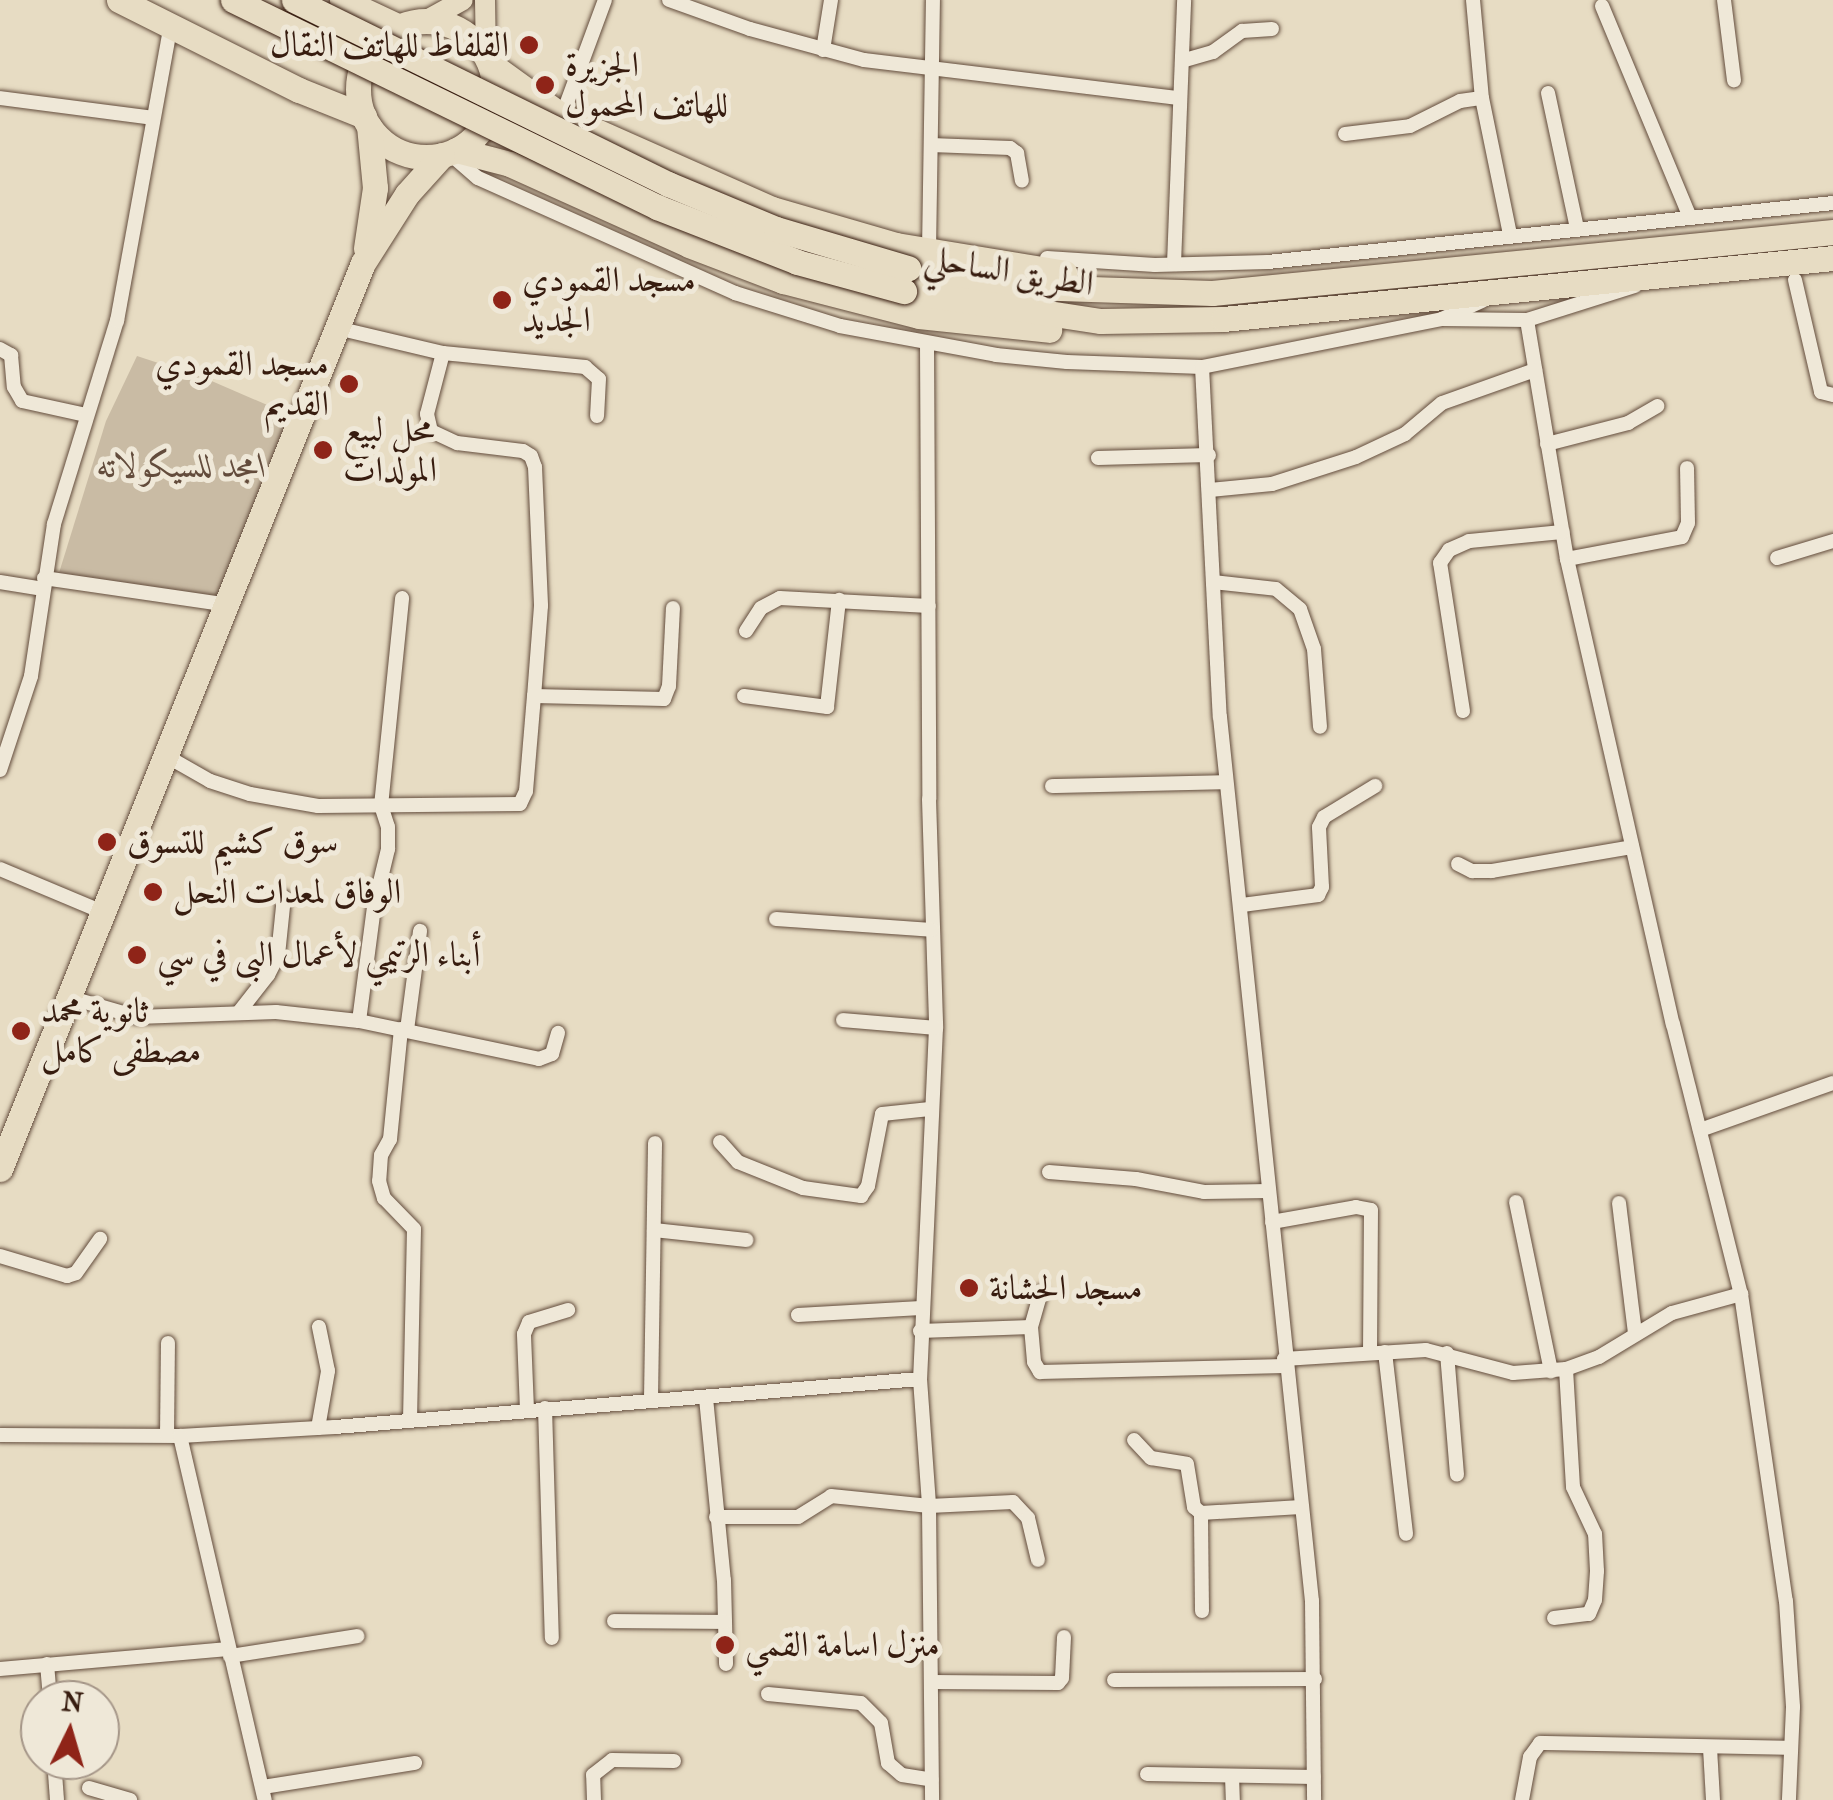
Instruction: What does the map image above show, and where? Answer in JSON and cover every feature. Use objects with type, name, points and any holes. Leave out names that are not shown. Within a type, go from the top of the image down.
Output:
[{"type":"highway","points":[[119,0],[366,121],[393,148],[426,156],[449,152],[524,170],[727,262],[852,301],[996,328],[1045,330],[1101,321]]},
{"type":"highway","name":"الطريق الساحلي","points":[[232,0],[657,207],[797,262],[906,280],[1101,321],[1223,319],[1833,258]]},
{"type":"highway","name":"الطريق الساحلي","points":[[294,0],[668,184],[906,280],[1212,293],[1833,232]]},
{"type":"highway","points":[[342,0],[398,26]]},
{"type":"highway","points":[[363,263],[375,188],[358,81],[362,64],[371,48],[398,26],[425,21],[460,30],[488,60],[562,116],[772,209],[853,235],[1046,271],[1172,281],[1212,293]]},
{"type":"highway","points":[[0,1169],[363,263],[408,194],[449,152],[482,128],[490,114],[494,80],[488,60]]},
{"type":"highway","points":[[1700,272],[1724,286],[1833,275]]},
{"type":"main road","points":[[425,21],[463,0]]},
{"type":"main road","points":[[485,0],[488,60]]},
{"type":"street","points":[[562,116],[606,0]]},
{"type":"street","points":[[668,0],[823,50],[931,68],[1179,98]]},
{"type":"street","points":[[823,50],[831,0]]},
{"type":"street","points":[[933,0],[929,247],[1054,259],[1174,264],[1287,260],[1689,215],[1833,203]]},
{"type":"street","points":[[1174,264],[1179,98],[1185,60],[1184,0]]},
{"type":"street","points":[[1474,0],[1482,98],[1510,235]]},
{"type":"street","points":[[1724,0],[1734,80]]},
{"type":"street","points":[[1602,6],[1689,215]]},
{"type":"street","points":[[0,770],[31,676],[54,524],[120,307],[172,24]]},
{"type":"street","points":[[1185,60],[1213,52],[1242,31],[1272,29]]},
{"type":"street","points":[[1548,93],[1577,228]]},
{"type":"street","points":[[0,98],[153,118]]},
{"type":"street","points":[[1345,134],[1410,126],[1460,101],[1482,98]]},
{"type":"street","points":[[931,145],[1010,148],[1018,153],[1022,182]]},
{"type":"street","points":[[449,152],[478,178],[734,293],[840,326],[927,344],[1066,362],[1202,367],[1442,318],[1514,289]]},
{"type":"street","points":[[1442,318],[1527,320],[1654,278]]},
{"type":"street","points":[[1794,280],[1821,392],[1833,395]]},
{"type":"street","points":[[1527,320],[1567,559],[1632,847],[1741,1294],[1786,1601],[1790,1800]]},
{"type":"street","points":[[337,328],[444,352],[586,367],[599,379],[597,416]]},
{"type":"street","points":[[927,344],[936,1028],[920,1379],[929,1506],[932,1800]]},
{"type":"street","points":[[0,349],[11,355],[14,387],[22,401],[86,415]]},
{"type":"street","points":[[168,757],[210,781],[250,794],[318,806],[520,804],[526,791],[541,606],[535,467],[532,456],[522,451],[457,443],[430,431],[427,414],[444,352]]},
{"type":"street","points":[[1202,367],[1226,782],[1242,905],[1312,1601],[1314,1800]]},
{"type":"street","points":[[1210,490],[1272,484],[1356,458],[1405,434],[1442,402],[1535,370]]},
{"type":"street","points":[[1548,444],[1628,423],[1658,406]]},
{"type":"street","points":[[1098,458],[1209,455]]},
{"type":"street","points":[[1567,559],[1682,537],[1688,524],[1687,468]]},
{"type":"street","points":[[1462,711],[1440,563],[1449,550],[1469,541],[1562,532]]},
{"type":"street","points":[[1777,558],[1833,540]]},
{"type":"street","points":[[0,582],[229,605]]},
{"type":"street","points":[[1214,582],[1276,589],[1300,609],[1314,649],[1320,728]]},
{"type":"street","points":[[359,1020],[374,907],[388,849],[388,827],[380,806],[402,598]]},
{"type":"street","points":[[746,630],[761,608],[780,598],[929,606]]},
{"type":"street","points":[[744,696],[827,708],[840,600]]},
{"type":"street","points":[[534,696],[664,698],[669,686],[672,608]]},
{"type":"street","points":[[1052,786],[1226,782]]},
{"type":"street","points":[[1242,905],[1318,895],[1322,888],[1319,827],[1324,817],[1376,786]]},
{"type":"street","points":[[1458,864],[1472,871],[1492,872],[1632,847]]},
{"type":"street","points":[[0,869],[103,912]]},
{"type":"street","points":[[239,1012],[268,976],[278,955],[284,897]]},
{"type":"street","points":[[776,919],[932,930]]},
{"type":"street","points":[[410,1420],[414,1229],[384,1198],[380,1155],[390,1139],[420,931]]},
{"type":"street","points":[[68,996],[137,1017],[239,1012],[359,1020],[539,1059],[552,1054],[558,1033]]},
{"type":"street","points":[[843,1020],[936,1028]]},
{"type":"street","points":[[1700,1130],[1833,1082]]},
{"type":"street","points":[[720,1142],[738,1162],[803,1188],[860,1196],[868,1186],[882,1114],[930,1109]]},
{"type":"street","points":[[651,1399],[655,1144]]},
{"type":"street","points":[[1049,1172],[1136,1179],[1204,1192],[1269,1191]]},
{"type":"street","points":[[1516,1202],[1559,1370],[1573,1487],[1596,1534],[1595,1600],[1589,1614],[1554,1618]]},
{"type":"street","points":[[1618,1203],[1636,1334]]},
{"type":"street","points":[[1272,1222],[1356,1207],[1371,1210],[1377,1353],[1406,1534]]},
{"type":"street","points":[[654,1230],[746,1240]]},
{"type":"street","points":[[0,1256],[68,1276],[76,1273],[100,1239]]},
{"type":"street","points":[[1042,1292],[1031,1327],[1034,1362],[1040,1372],[1052,1374],[1447,1352],[1513,1373],[1559,1370],[1599,1357],[1672,1312],[1741,1294]]},
{"type":"street","points":[[798,1315],[921,1308]]},
{"type":"street","points":[[527,1410],[524,1334],[529,1322],[568,1310]]},
{"type":"street","points":[[318,1428],[328,1370],[319,1327]]},
{"type":"street","points":[[920,1332],[1031,1327]]},
{"type":"street","points":[[168,1343],[174,1435],[264,1794],[415,1763]]},
{"type":"street","points":[[1447,1352],[1457,1475]]},
{"type":"street","points":[[0,1435],[174,1435],[318,1428],[920,1379]]},
{"type":"street","points":[[706,1398],[726,1664]]},
{"type":"street","points":[[544,1408],[552,1638]]},
{"type":"street","points":[[1134,1440],[1151,1458],[1187,1464],[1194,1507],[1201,1513],[1301,1507]]},
{"type":"street","points":[[716,1517],[798,1517],[831,1496],[929,1506],[1017,1503],[1028,1518],[1038,1560]]},
{"type":"street","points":[[1201,1513],[1202,1610]]},
{"type":"street","points":[[614,1621],[725,1622]]},
{"type":"street","points":[[0,1669],[229,1653],[357,1636]]},
{"type":"street","points":[[932,1682],[1058,1682],[1062,1678],[1064,1638]]},
{"type":"street","points":[[47,1664],[48,1680]]},
{"type":"street","points":[[1114,1680],[1315,1679]]},
{"type":"street","points":[[768,1694],[862,1703],[881,1723],[888,1762],[902,1775],[932,1780]]},
{"type":"street","points":[[1525,1796],[1530,1757],[1540,1744],[1791,1748]]},
{"type":"street","points":[[1710,1748],[1713,1800]]},
{"type":"street","points":[[594,1800],[593,1775],[612,1760],[674,1761]]},
{"type":"street","points":[[1147,1774],[1314,1777]]},
{"type":"street","points":[[1232,1776],[1233,1800]]},
{"type":"street","points":[[89,1788],[130,1800]]},
{"type":"green space","name":"امجد للسيكولاته","points":[[137,356],[207,379],[295,417],[213,609],[59,573],[106,421]]},
{"type":"place","name":"القلفاط للهاتف النقال","points":[[529,45]]},
{"type":"place","name":"الجزيرة للهاتف المحمول","points":[[545,85]]},
{"type":"place","name":"مسجد القمودي الجديد","points":[[502,300]]},
{"type":"place","name":"مسجد القمودي القديم","points":[[349,384]]},
{"type":"place","name":"محل لبيع المولدات","points":[[323,450]]},
{"type":"place","name":"سوق كشيم للتسوق","points":[[107,842]]},
{"type":"place","name":"الوفاق لمعدات النحل","points":[[153,892]]},
{"type":"place","name":"أبناء الرتيمي لأعمال البى في سي","points":[[137,955]]},
{"type":"place","name":"ثانوية محمد مصطفى كامل","points":[[21,1031]]},
{"type":"place","name":"مسجد الحشانة","points":[[969,1288]]},
{"type":"place","name":"منزل اسامة القمي","points":[[725,1645]]}]
